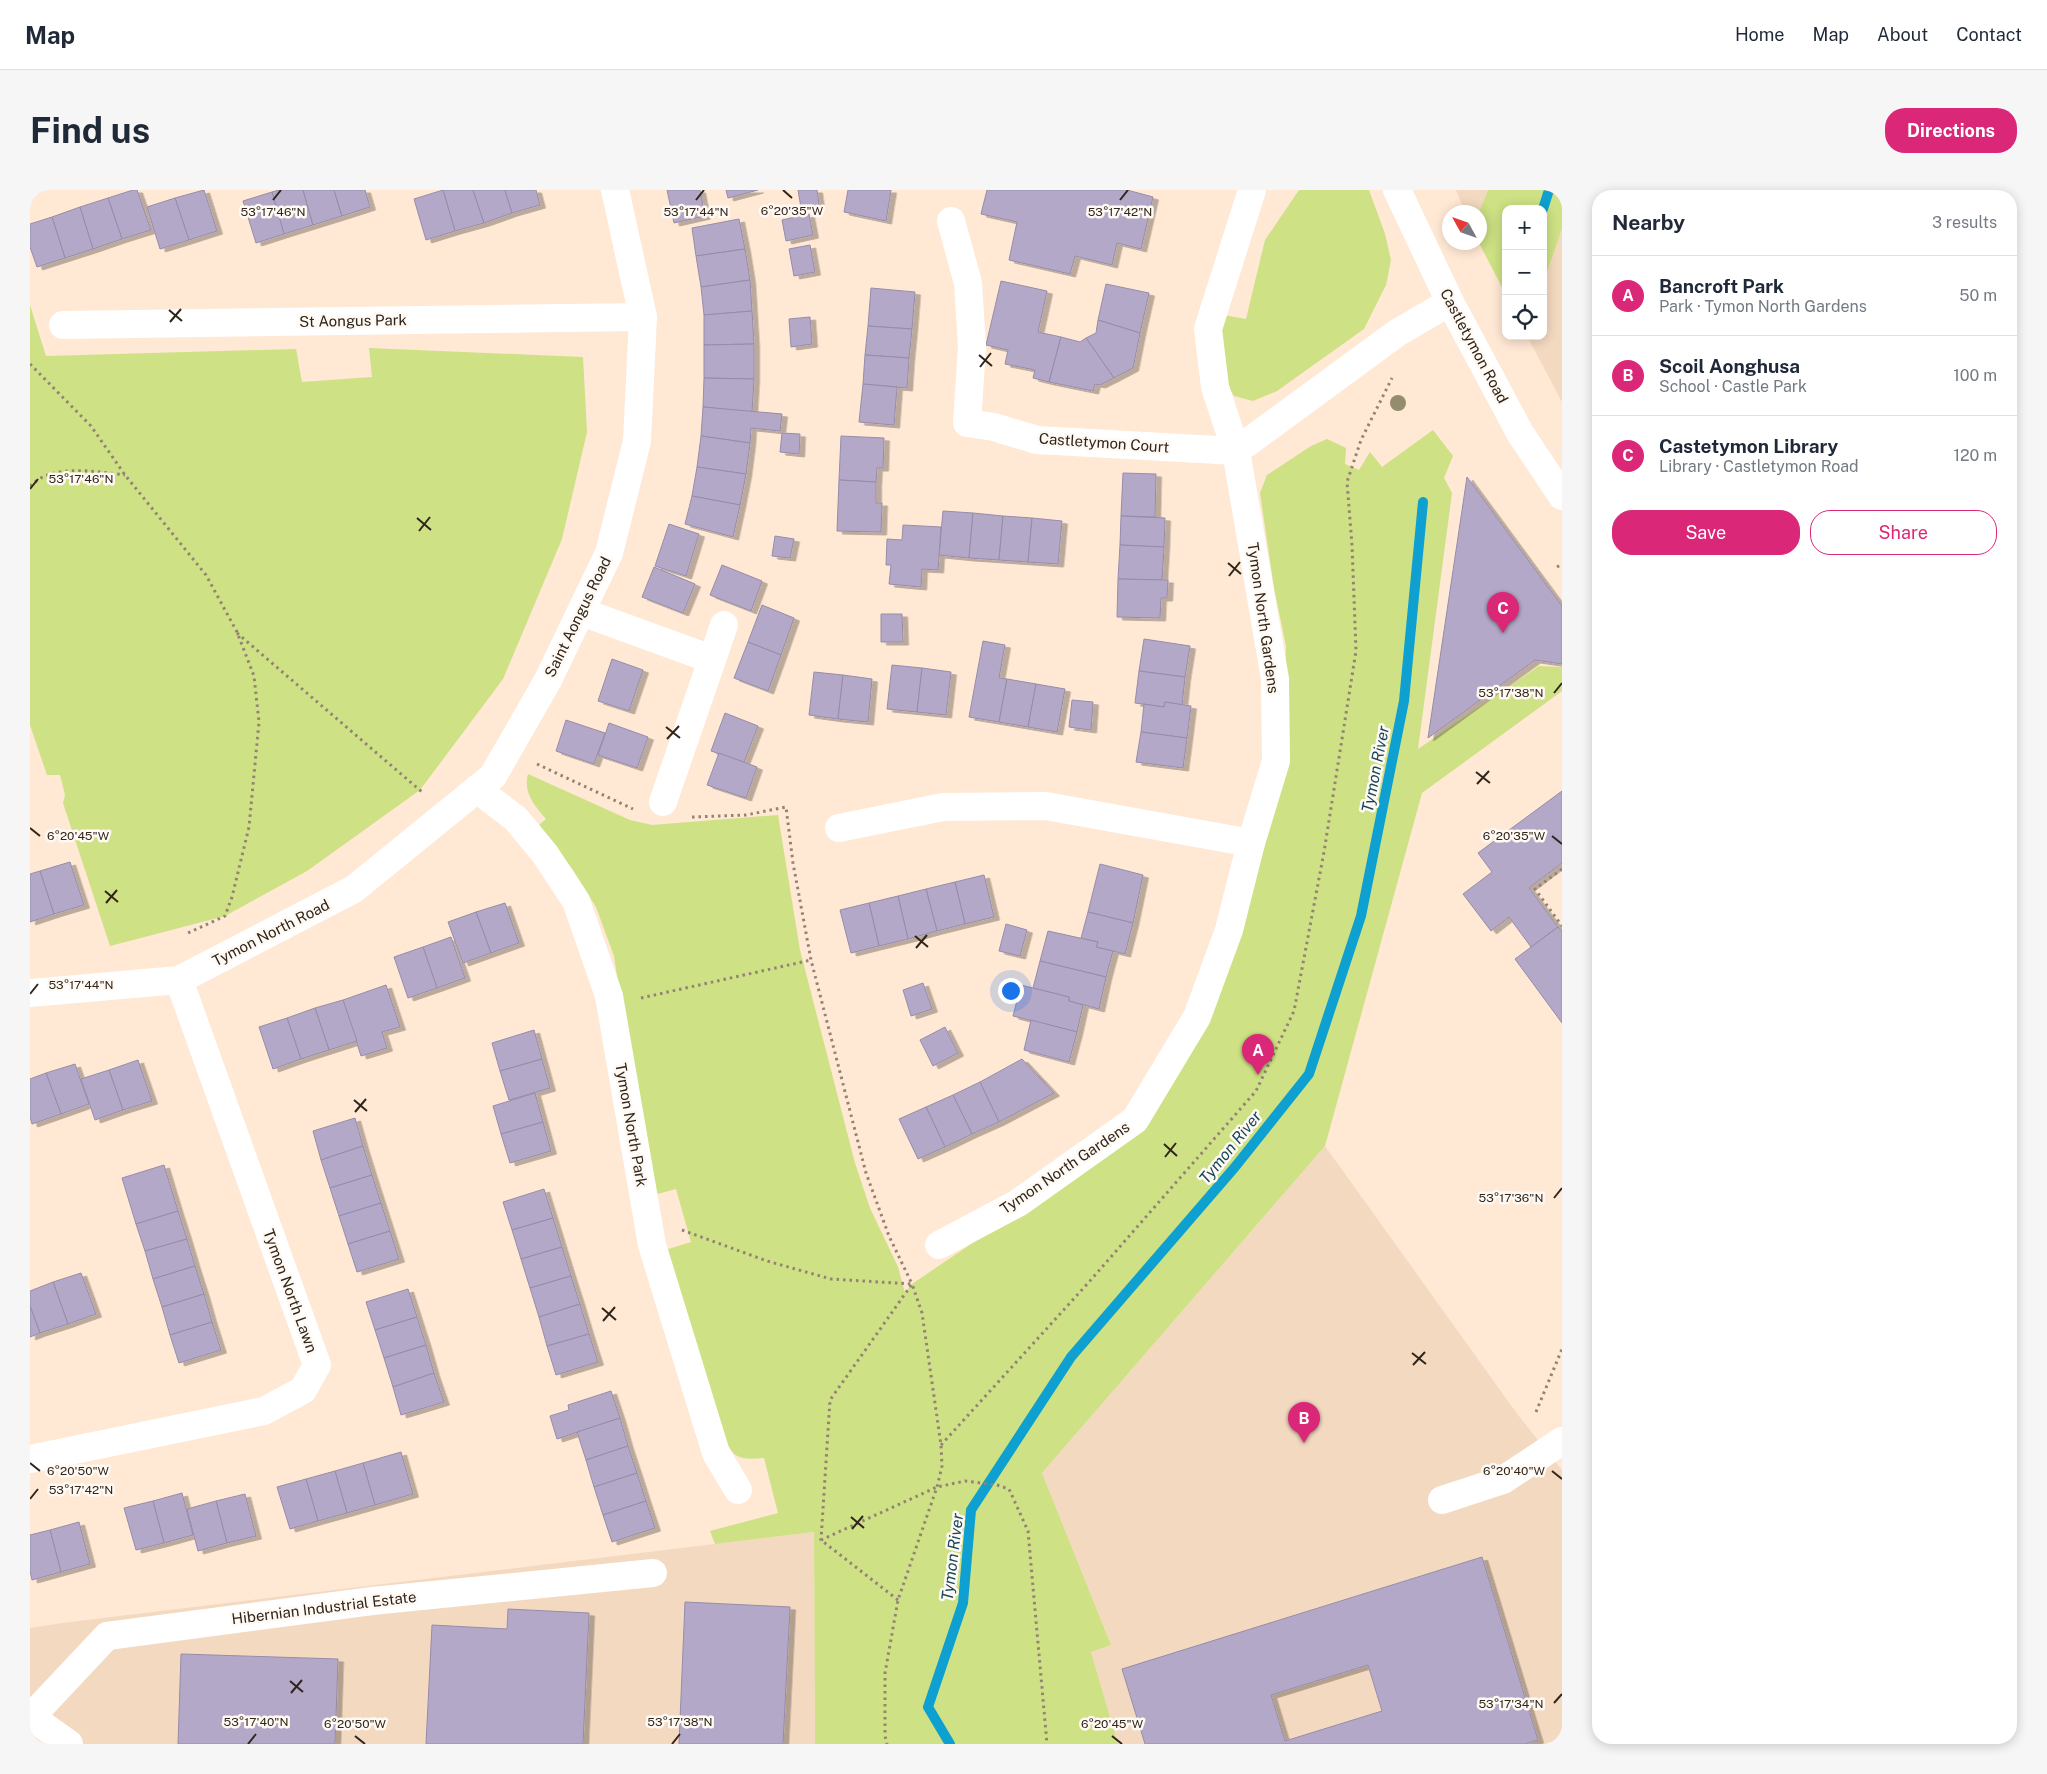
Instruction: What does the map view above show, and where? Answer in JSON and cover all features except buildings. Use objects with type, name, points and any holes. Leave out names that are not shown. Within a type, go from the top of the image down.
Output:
[{"type":"street","name":"Saint Aongus Road","points":[[478,789],[493,776],[548,680],[609,553],[636,441],[643,317],[616,190]]},
{"type":"street","name":"Tymon North Gardens","points":[[939,1245],[1018,1202],[1136,1120],[1197,1017],[1229,930],[1251,842],[1276,761],[1275,679],[1236,451],[1215,387],[1208,330],[1252,190]]},
{"type":"street","name":"Castletymon Road","points":[[1397,190],[1450,302],[1520,433],[1562,496]]},
{"type":"street","name":"Castletymon Court","points":[[951,222],[968,283],[972,346],[967,423],[994,427],[1038,440],[1236,451]]},
{"type":"street","points":[[1236,451],[1396,333],[1450,302]]},
{"type":"street","name":"St Aongus Park","points":[[63,325],[643,317]]},
{"type":"street","points":[[582,612],[711,659]]},
{"type":"street","points":[[663,802],[724,625]]},
{"type":"street","name":"Tymon North Road","points":[[30,993],[179,980],[354,888],[478,789]]},
{"type":"street","name":"Tymon North Park","points":[[478,789],[516,819],[545,854],[576,902],[609,996],[652,1245],[716,1453],[738,1490]]},
{"type":"street","points":[[839,828],[943,807],[1046,806],[1251,842]]},
{"type":"street","name":"Tymon North Lawn","points":[[30,1459],[264,1411],[303,1390],[317,1365],[179,980]]},
{"type":"street","points":[[1442,1500],[1503,1480],[1554,1446]]},
{"type":"street","name":"Hibernian Industrial Estate","points":[[30,1718],[107,1636],[372,1601],[653,1573]]},
{"type":"street","points":[[30,1718],[69,1744]]},
{"type":"path","points":[[30,364],[91,426],[125,475],[206,575],[237,632],[254,676],[259,722],[249,827],[232,897],[225,916],[188,933]]},
{"type":"path","points":[[30,486],[44,476],[72,471],[125,475]]},
{"type":"path","points":[[1557,567],[1562,564]]},
{"type":"path","points":[[237,632],[425,795]]},
{"type":"path","points":[[786,807],[793,863],[811,960],[866,1173],[889,1236],[912,1284],[922,1312],[942,1445],[942,1466],[937,1487],[898,1600],[885,1673],[885,1736],[887,1744]]},
{"type":"path","points":[[1562,869],[1535,889],[1562,926]]},
{"type":"path","points":[[636,999],[811,960]]},
{"type":"path","points":[[646,1216],[767,1261],[831,1280],[912,1284]]},
{"type":"path","points":[[821,1540],[830,1400],[912,1284]]},
{"type":"path","points":[[1536,1412],[1562,1349]]},
{"type":"path","points":[[821,1540],[937,1487],[965,1481],[997,1485],[1009,1489],[1028,1532],[1047,1744]]},
{"type":"path","points":[[821,1540],[898,1600]]},
{"type":"shaded area","points":[[1456,190],[1488,190],[1482,205],[1462,205]]},
{"type":"shaded area","points":[[1562,229],[1562,402],[1529,340],[1547,340],[1547,272]]},
{"type":"shaded area","points":[[1325,1146],[1518,1415],[1562,1470],[1562,1744],[1118,1744],[1091,1652],[1111,1645],[1042,1473]]},
{"type":"shaded area","points":[[814,1532],[815,1744],[30,1744],[30,1628]]},
{"type":"green space","points":[[1299,190],[1369,190],[1385,234],[1391,260],[1386,285],[1364,329],[1277,391],[1253,401],[1234,396],[1219,371],[1223,315],[1246,319],[1265,240]]},
{"type":"green space","points":[[1488,190],[1562,190],[1562,229],[1547,272],[1547,205],[1502,205],[1502,287],[1483,250],[1487,250],[1487,205],[1482,205]]},
{"type":"green space","points":[[30,305],[46,356],[296,349],[302,382],[372,377],[369,348],[583,357],[587,432],[562,539],[503,679],[420,790],[307,871],[225,916],[110,946],[63,803],[65,795],[60,775],[47,775],[30,725]]},
{"type":"green space","points":[[1433,430],[1453,456],[1444,478],[1452,493],[1418,749],[1539,666],[1562,667],[1562,691],[1422,793],[1325,1146],[1042,1473],[1111,1645],[1091,1652],[1118,1744],[815,1744],[814,1532],[715,1544],[710,1531],[778,1513],[764,1458],[745,1458],[734,1454],[727,1444],[720,1427],[665,1250],[691,1242],[676,1189],[650,1196],[614,956],[596,907],[573,870],[539,825],[546,819],[528,792],[528,774],[630,820],[652,825],[778,815],[800,950],[855,1163],[870,1208],[898,1267],[905,1293],[912,1284],[1138,1131],[1282,763],[1286,646],[1274,588],[1260,493],[1267,475],[1311,446],[1327,439],[1346,448],[1345,464],[1359,470],[1370,452],[1382,467]]},
{"type":"waterway","name":"Tymon River","points":[[1544,205],[1549,190]]},
{"type":"waterway","name":"Tymon River","points":[[950,1744],[928,1707],[963,1603],[971,1510],[1071,1357],[1235,1167],[1309,1074],[1361,916],[1404,701],[1423,502]]},
{"type":"place","name":"Castetymon Library","points":[[1503,633]]},
{"type":"place","name":"Bancroft Park","points":[[1258,1075]]},
{"type":"place","name":"Scoil Aonghusa","points":[[1304,1443]]}]
